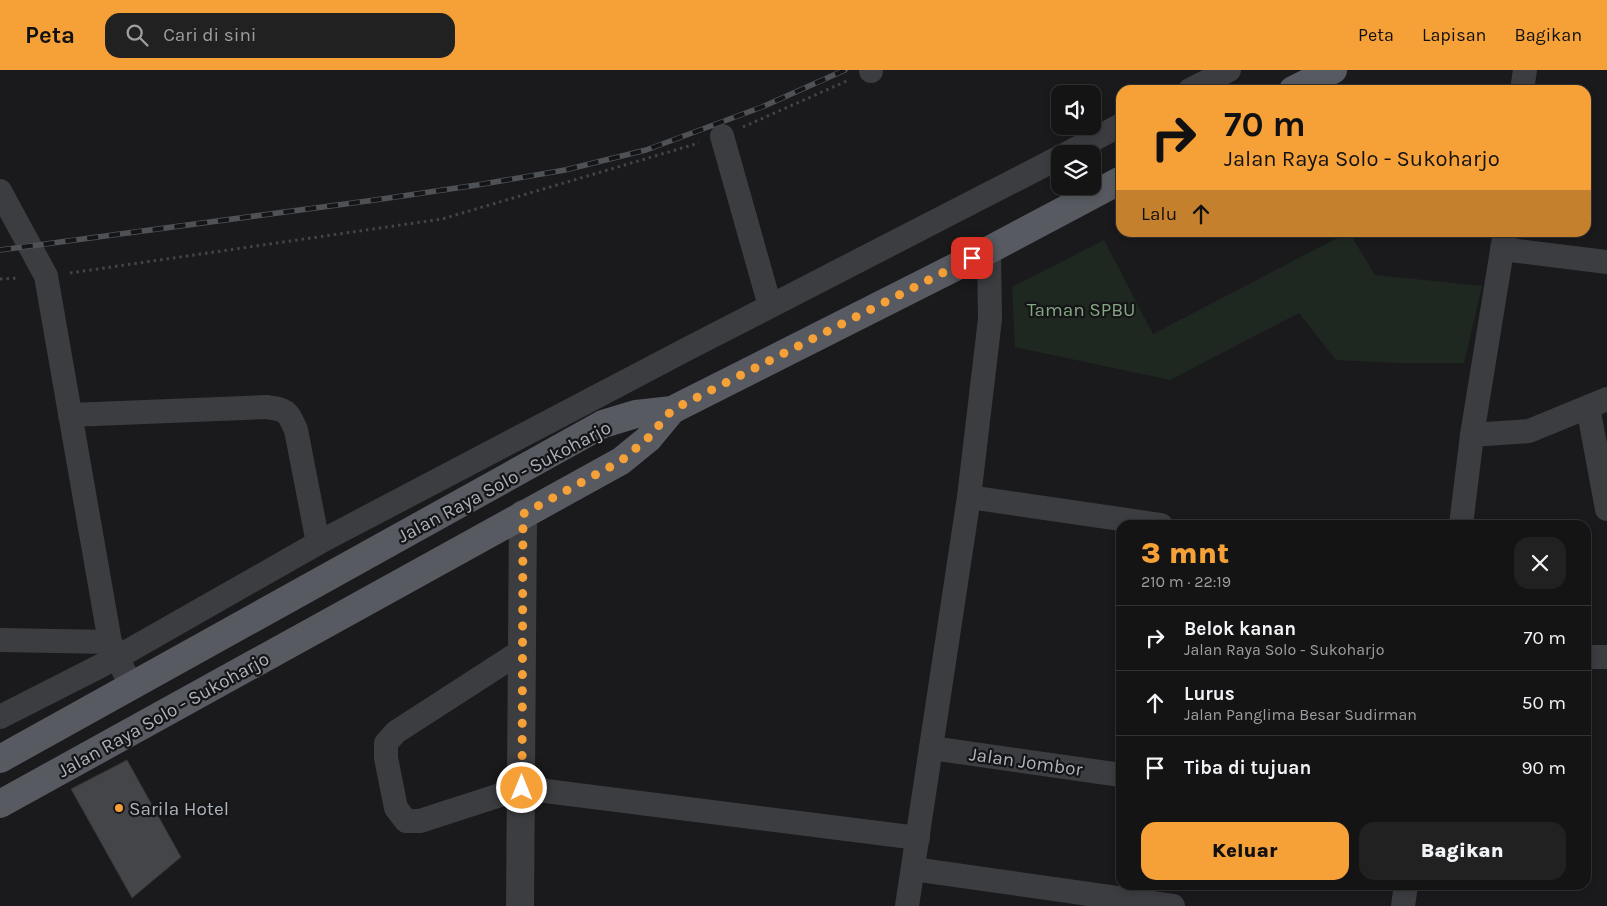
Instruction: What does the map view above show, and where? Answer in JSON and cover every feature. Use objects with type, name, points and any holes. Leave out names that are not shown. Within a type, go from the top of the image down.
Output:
[{"type":"main road","points":[[1303,85],[1333,70]]},
{"type":"main road","points":[[672,410],[989,250],[1116,183]]},
{"type":"main road","name":"Jalan Raya Solo - Sukoharjo","points":[[0,804],[621,461],[648,438],[672,410]]},
{"type":"main road","name":"Jalan Raya Solo - Sukoharjo","points":[[0,758],[603,424],[636,414],[672,410]]},
{"type":"street","points":[[1200,85],[1229,70]]},
{"type":"street","points":[[1523,85],[1525,70]]},
{"type":"street","points":[[1084,145],[1116,129]]},
{"type":"street","points":[[722,136],[770,306]]},
{"type":"street","points":[[0,717],[113,650],[770,306],[1051,162]]},
{"type":"street","points":[[0,191],[46,276],[113,650],[131,686]]},
{"type":"street","points":[[1462,520],[1472,435],[1504,241],[1607,262]]},
{"type":"street","points":[[907,906],[969,497],[990,319],[989,250]]},
{"type":"street","points":[[1472,435],[1529,431],[1597,403],[1607,509]]},
{"type":"street","points":[[70,416],[266,407],[283,409],[290,416],[296,430],[318,543]]},
{"type":"street","points":[[969,497],[1127,520]]},
{"type":"street","points":[[520,906],[523,514]]},
{"type":"street","points":[[0,640],[113,650]]},
{"type":"street","points":[[523,650],[396,732],[386,743],[386,758],[396,808],[406,821],[420,821],[522,788],[918,838]]},
{"type":"street","points":[[1591,657],[1607,657]]},
{"type":"street","name":"Jalan Jombor","points":[[931,748],[1116,774]]},
{"type":"street","points":[[913,869],[1173,906]]},
{"type":"street","points":[[1403,906],[1405,890]]},
{"type":"path","points":[[0,280],[46,276],[442,220],[722,136],[871,70]]},
{"type":"green space","name":"Taman SPBU","points":[[1339,237],[1352,237],[1375,275],[1482,286],[1464,363],[1398,363],[1336,360],[1299,313],[1170,380],[1015,347],[1012,287],[1104,240],[1153,334]]},
{"type":"building","points":[[127,760],[181,857],[132,898],[71,789]]},
{"type":"railway","points":[[0,250],[375,200],[565,170],[646,150],[762,107],[845,70]]},
{"type":"place","name":"Sarila Hotel","points":[[119,808]]},
{"type":"route","points":[[522,788],[523,514],[621,461],[648,438],[672,410],[972,258]]}]
